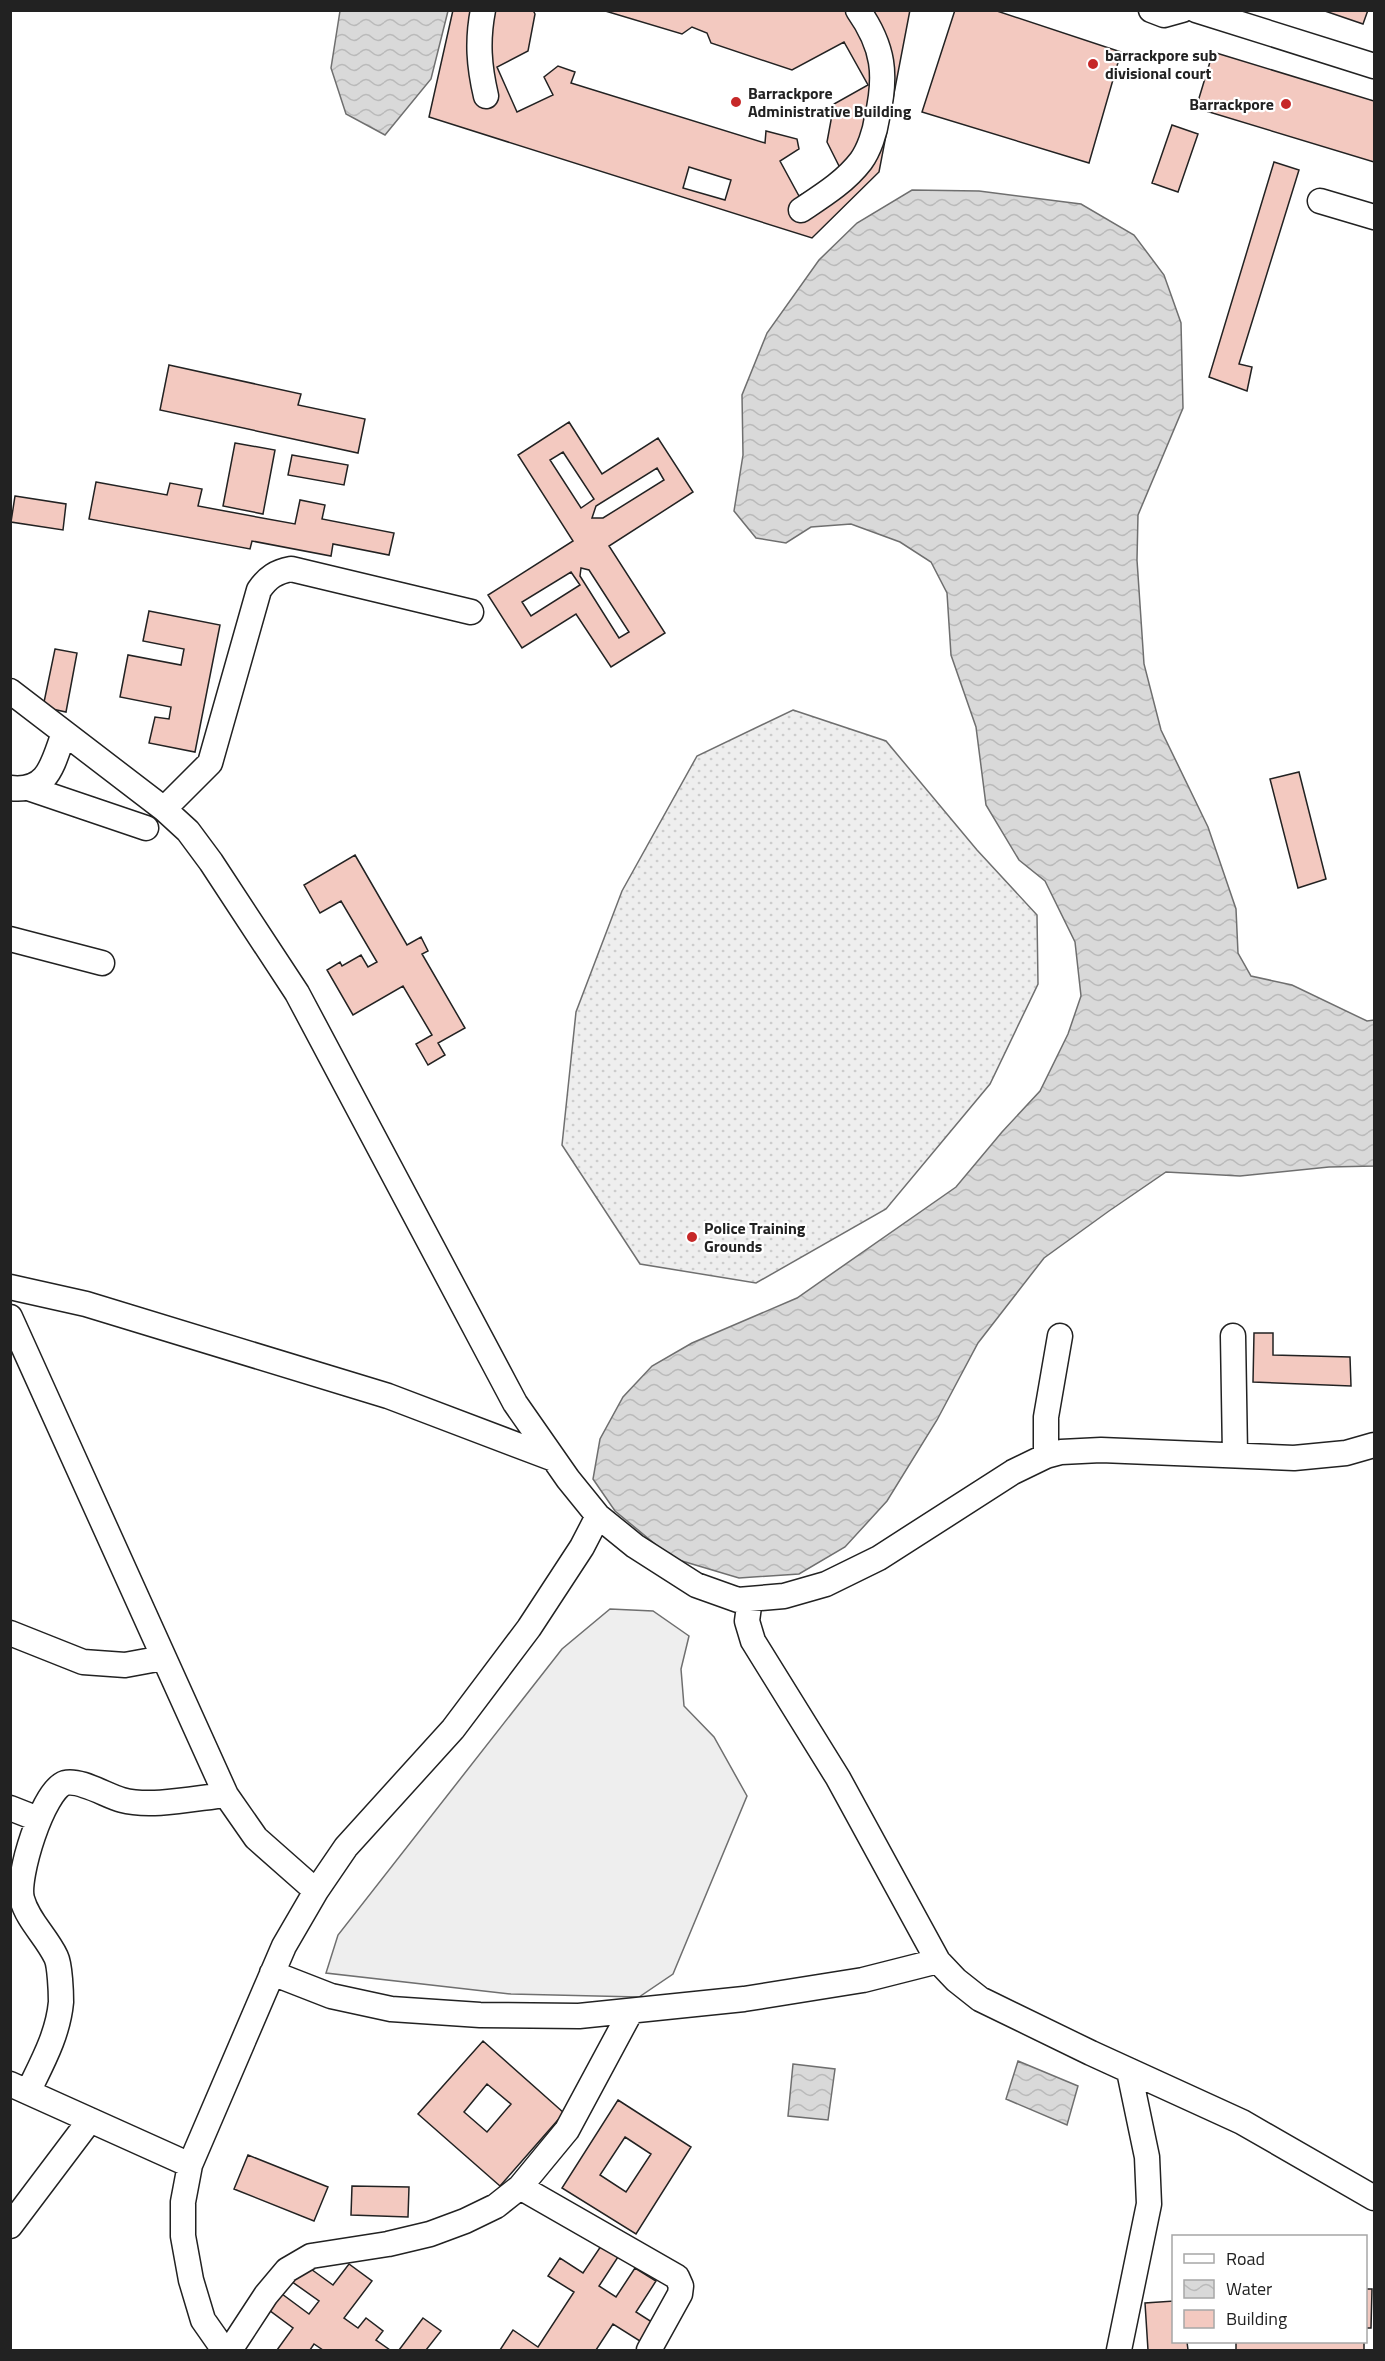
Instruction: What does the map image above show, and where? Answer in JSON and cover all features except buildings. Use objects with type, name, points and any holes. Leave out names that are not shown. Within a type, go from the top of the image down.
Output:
[{"type":"street","points":[[483,10],[478,35],[481,75],[486,96]]},
{"type":"street","points":[[801,210],[839,184],[862,160],[875,130],[884,89],[883,62],[871,29],[858,10]]},
{"type":"street","points":[[1151,10],[1164,15],[1195,11],[1374,66]]},
{"type":"street","points":[[1320,201],[1374,217]]},
{"type":"street","points":[[164,809],[210,763],[258,590],[276,573],[291,569],[471,612]]},
{"type":"street","points":[[10,691],[164,809],[188,831],[297,993],[515,1403],[554,1460],[598,1516],[635,1546],[696,1585],[738,1600],[784,1596],[826,1584],[869,1564],[1013,1472],[1046,1456],[1061,1452],[1085,1450],[1294,1458],[1346,1453],[1374,1445]]},
{"type":"street","points":[[19,788],[37,784],[48,775],[64,733]]},
{"type":"street","points":[[19,788],[146,828]]},
{"type":"street","points":[[10,939],[102,963]]},
{"type":"street","points":[[10,1287],[86,1304],[388,1396],[554,1460]]},
{"type":"street","points":[[10,1317],[226,1795],[256,1838],[316,1891]]},
{"type":"street","points":[[1046,1456],[1046,1417],[1060,1336]]},
{"type":"street","points":[[1233,1336],[1235,1454]]},
{"type":"street","points":[[224,2350],[203,2320],[191,2280],[183,2235],[183,2202],[190,2165],[284,1946],[316,1891],[346,1847],[453,1729],[529,1628],[582,1547],[598,1516]]},
{"type":"street","points":[[750,1599],[747,1622],[753,1641],[838,1778],[938,1961],[956,1980],[980,1999],[1129,2071],[1242,2122],[1374,2198]]},
{"type":"street","points":[[10,1633],[83,1662],[125,1665],[163,1658]]},
{"type":"street","points":[[190,2165],[19,2088],[52,2042],[61,2002],[57,1959],[26,1912],[21,1895],[28,1854],[38,1819],[54,1791],[67,1783],[78,1784],[123,1801],[146,1802],[226,1795]]},
{"type":"street","points":[[10,1808],[38,1819]]},
{"type":"street","points":[[272,1973],[331,1996],[391,2009],[480,2015],[579,2016],[744,1999],[863,1980],[938,1961]]},
{"type":"street","points":[[231,2350],[266,2295],[287,2270],[311,2256],[388,2244],[430,2234],[496,2206],[520,2187],[567,2130],[631,2011]]},
{"type":"street","points":[[1119,2350],[1149,2204],[1147,2157],[1129,2071]]},
{"type":"street","points":[[10,2226],[90,2120]]},
{"type":"street","points":[[520,2187],[677,2277],[681,2286],[680,2294],[649,2350]]},
{"type":"shaded area","points":[[793,710],[886,741],[977,850],[1037,915],[1038,984],[990,1084],[886,1209],[756,1283],[640,1264],[562,1145],[576,1012],[622,891],[697,756]]},
{"type":"shaded area","points":[[610,1609],[653,1611],[689,1636],[681,1669],[684,1706],[714,1737],[747,1796],[673,1974],[639,1997],[511,1994],[326,1973],[338,1935],[562,1649]]},
{"type":"water","points":[[340,11],[448,11],[431,79],[385,135],[346,114],[331,68]]},
{"type":"water","points":[[912,190],[979,191],[1081,204],[1134,235],[1164,275],[1181,323],[1183,408],[1138,515],[1137,560],[1144,664],[1161,730],[1208,827],[1236,909],[1238,953],[1251,976],[1292,985],[1367,1021],[1374,1020],[1374,1166],[1329,1167],[1240,1176],[1166,1172],[1044,1258],[978,1343],[937,1420],[887,1501],[845,1547],[799,1574],[739,1578],[672,1558],[615,1511],[593,1479],[600,1439],[623,1397],[652,1366],[692,1343],[797,1298],[956,1187],[1040,1091],[1068,1034],[1081,996],[1075,942],[1045,881],[1019,860],[986,805],[976,727],[951,655],[947,593],[931,562],[900,542],[851,524],[811,527],[786,543],[756,538],[734,511],[743,455],[742,395],[767,333],[819,260],[857,223]]},
{"type":"water","points":[[1018,2061],[1078,2086],[1067,2125],[1006,2099]]},
{"type":"water","points":[[793,2064],[835,2069],[828,2120],[788,2116]]},
{"type":"place","name":"barrackpore sub divisional court","points":[[1093,64]]},
{"type":"place","name":"Barrackpore Administrative Building","points":[[736,102]]},
{"type":"place","name":"Barrackpore","points":[[1286,104]]},
{"type":"place","name":"Police Training Grounds","points":[[692,1237]]}]
